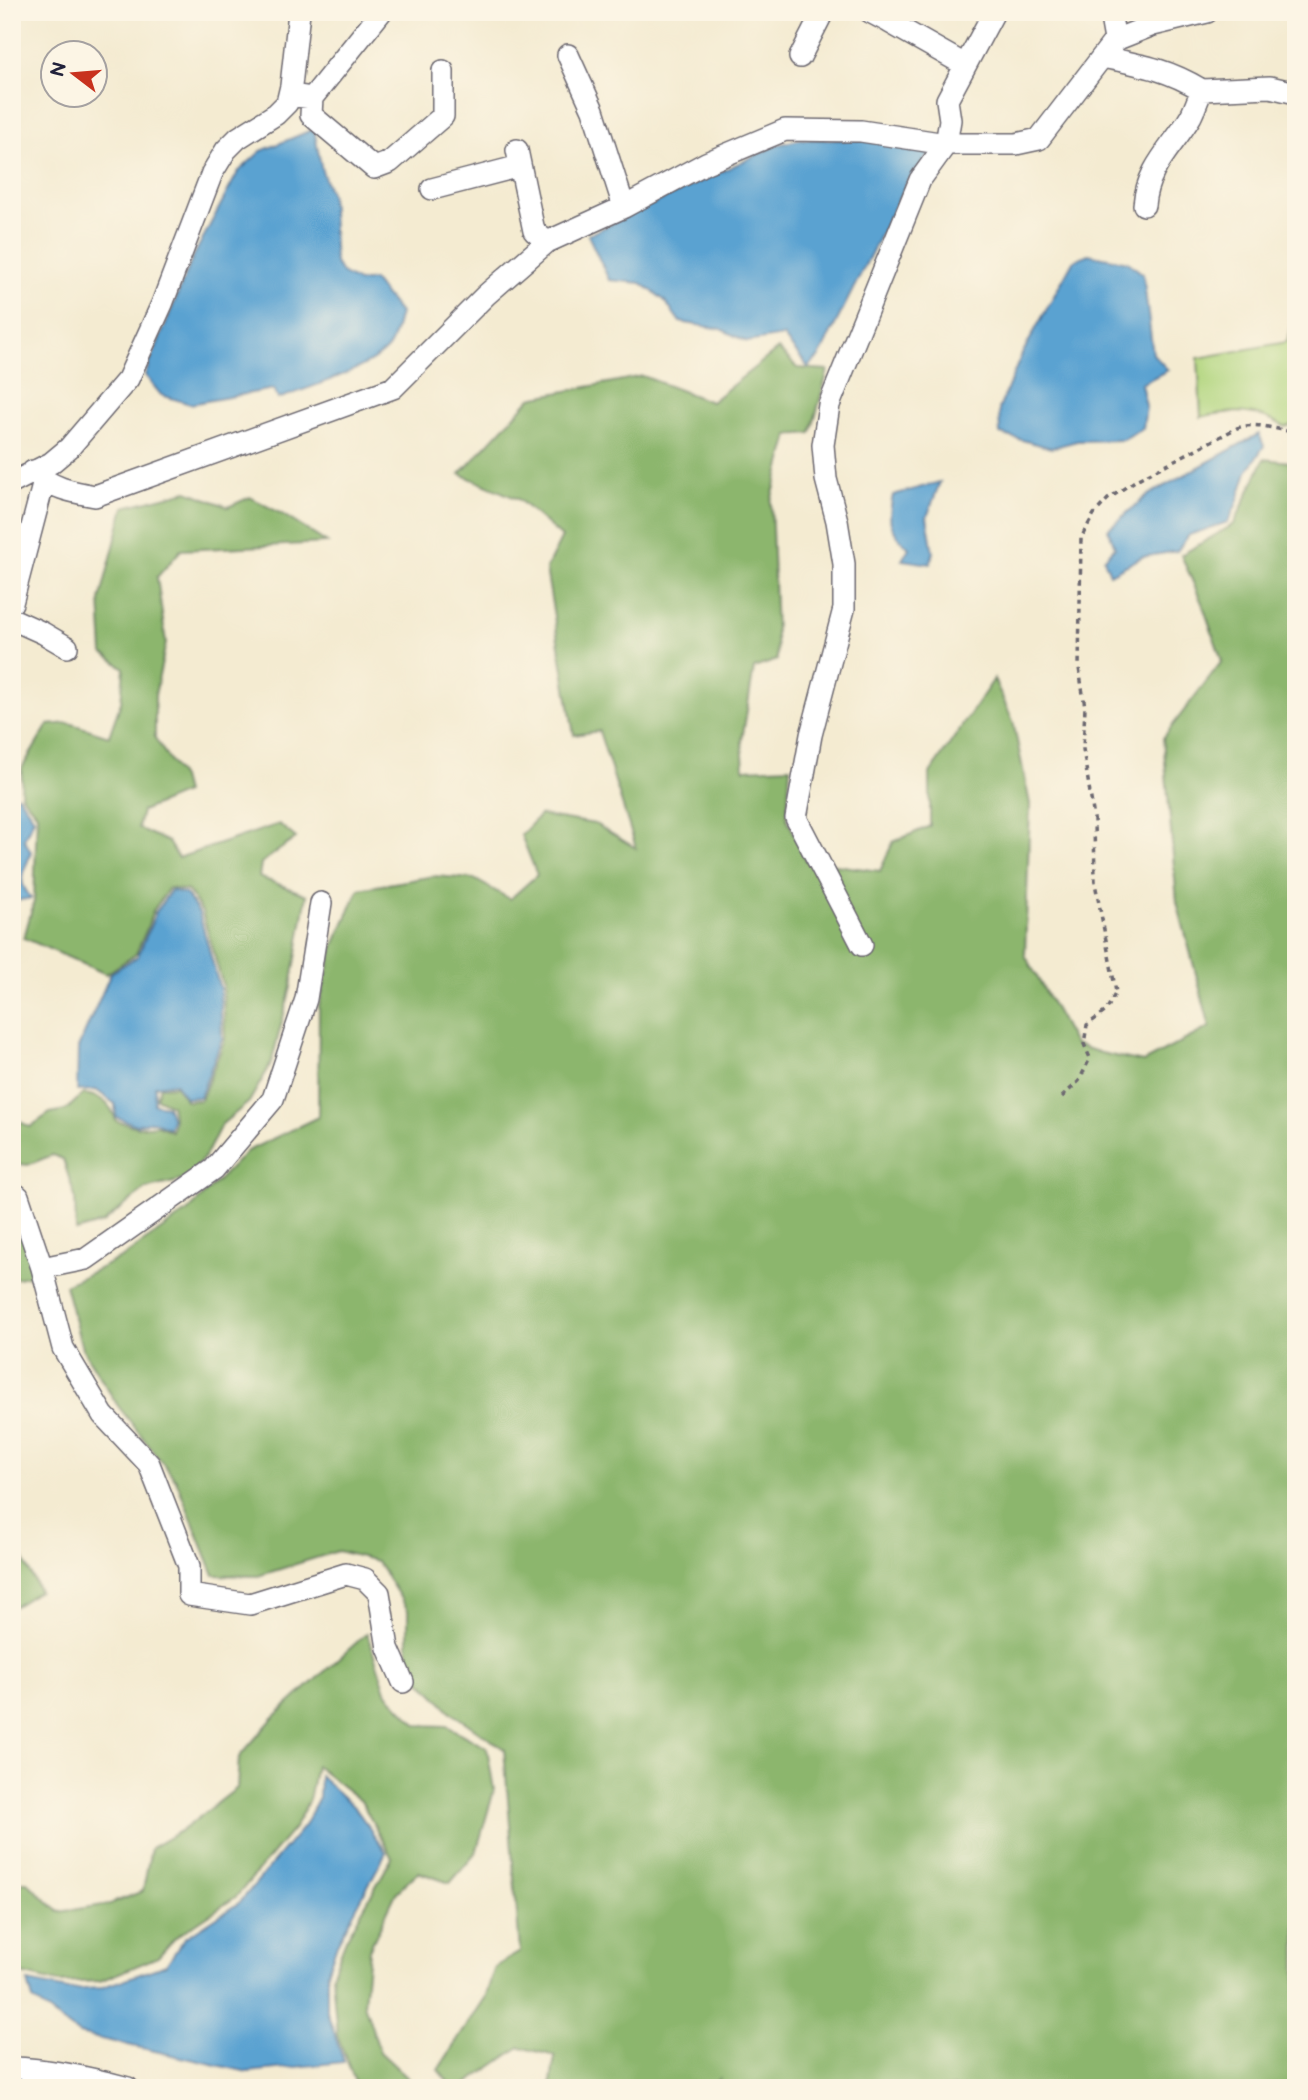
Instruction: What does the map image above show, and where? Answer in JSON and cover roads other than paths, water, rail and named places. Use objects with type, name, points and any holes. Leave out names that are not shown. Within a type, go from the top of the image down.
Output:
[{"type":"street","points":[[12,603],[39,476],[69,449],[128,379],[162,304],[212,173],[226,150],[238,138],[276,114],[287,103],[299,12]]},
{"type":"street","points":[[382,12],[312,99],[311,115],[374,168],[390,162],[443,116],[443,71]]},
{"type":"street","points":[[800,57],[824,12]]},
{"type":"street","points":[[862,945],[796,818],[811,735],[845,609],[844,564],[837,521],[826,480],[823,445],[833,394],[920,180],[946,144],[950,120],[947,100],[994,12]]},
{"type":"street","points":[[1108,49],[1110,12]]},
{"type":"street","points":[[12,483],[39,476],[69,491],[95,496],[393,388],[486,295],[547,242],[706,163],[785,130],[861,131],[946,144],[1016,144],[1039,139],[1108,49],[1153,25],[1208,12]]},
{"type":"street","points":[[885,15],[965,65]]},
{"type":"street","points":[[1108,49],[1177,75],[1202,90],[1270,87],[1296,93]]},
{"type":"street","points":[[568,55],[593,110],[624,206]]},
{"type":"street","points":[[1144,205],[1150,177],[1191,116],[1202,90]]},
{"type":"street","points":[[290,95],[312,99]]},
{"type":"street","points":[[432,189],[518,158],[534,231],[547,242]]},
{"type":"street","points":[[12,620],[67,647]]},
{"type":"street","points":[[42,1268],[86,1259],[214,1169],[273,1099],[306,999],[321,902]]},
{"type":"street","points":[[12,1192],[18,1196],[42,1268],[64,1348],[103,1415],[149,1464],[189,1566],[189,1595],[250,1604],[346,1574],[365,1580],[379,1593],[387,1648],[403,1682]]},
{"type":"street","points":[[12,2068],[95,2079],[128,2088]]},
{"type":"water","points":[[314,129],[322,171],[331,196],[335,263],[342,273],[358,282],[373,280],[400,313],[390,345],[383,353],[356,369],[278,399],[274,389],[190,404],[161,395],[145,375],[193,257],[238,172],[261,151]]},
{"type":"water","points":[[801,139],[869,140],[928,151],[929,154],[907,182],[819,357],[808,367],[783,336],[747,342],[721,329],[680,322],[664,300],[641,283],[609,280],[588,235],[777,145]]},
{"type":"water","points":[[1088,254],[1128,262],[1143,274],[1153,354],[1168,370],[1141,384],[1146,406],[1143,428],[1122,440],[1077,441],[1051,448],[1000,434],[999,409],[1021,356],[1073,261]]},
{"type":"water","points":[[1259,434],[1264,446],[1247,472],[1228,522],[1189,535],[1177,551],[1142,557],[1110,574],[1104,559],[1115,547],[1108,529],[1148,495]]},
{"type":"water","points":[[940,482],[927,517],[933,552],[930,564],[902,560],[909,548],[891,524],[893,495]]},
{"type":"water","points":[[12,795],[18,796],[34,818],[24,839],[31,852],[22,880],[31,898],[16,901],[12,905]]},
{"type":"water","points":[[171,890],[186,894],[199,913],[220,989],[222,1039],[200,1097],[186,1098],[175,1083],[155,1086],[154,1104],[167,1106],[172,1120],[169,1128],[153,1121],[136,1125],[116,1117],[115,1104],[96,1090],[77,1091],[78,1048],[111,973],[138,956],[156,912]]},
{"type":"water","points":[[320,1776],[356,1809],[386,1852],[337,1944],[327,1973],[327,2012],[344,2062],[248,2072],[79,2034],[33,2000],[28,1982],[68,1990],[100,1988],[166,1965],[185,1938],[240,1902],[304,1826],[319,1798]]}]
